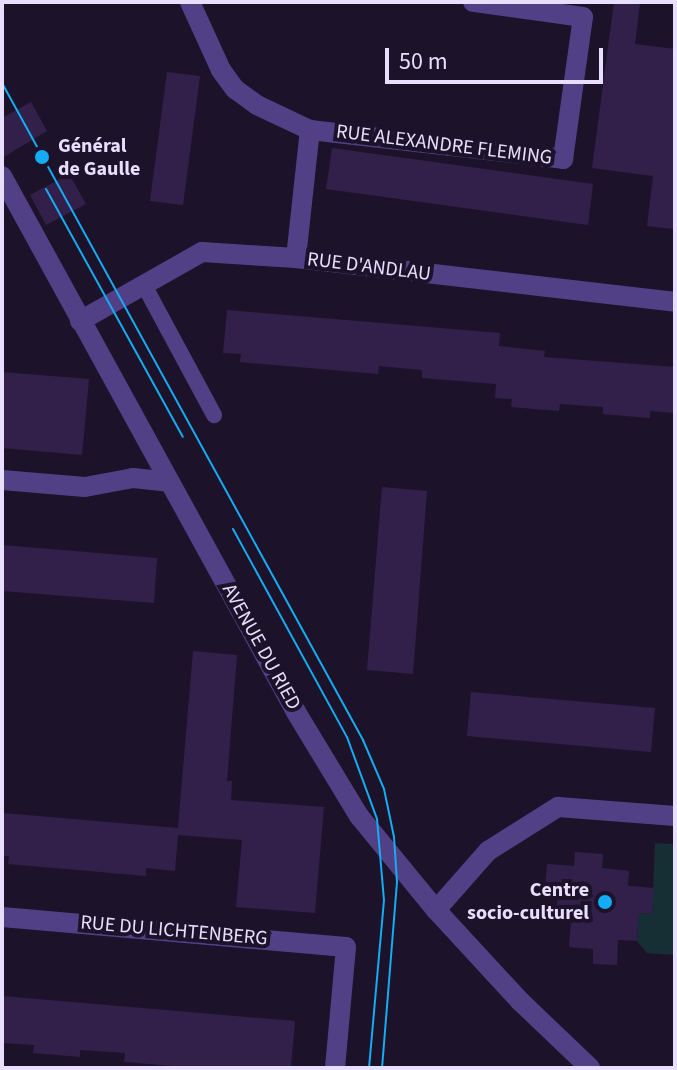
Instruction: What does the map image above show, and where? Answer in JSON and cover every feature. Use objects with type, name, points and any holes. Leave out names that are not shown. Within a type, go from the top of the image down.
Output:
[{"type":"street","name":"RUE ALEXANDRE FLEMING","points":[[190,2],[208,44],[235,89],[257,105],[310,130],[563,159],[583,17],[473,2]]},
{"type":"street","name":"RUE ALEXANDRE FLEMING","points":[[296,258],[310,130]]},
{"type":"street","name":"AVENUE DU RIED","points":[[2,176],[296,712],[359,816],[436,910],[520,1001],[590,1068]]},
{"type":"street","name":"RUE D'ANDLAU","points":[[80,321],[202,252],[296,258],[675,302]]},
{"type":"street","points":[[2,480],[85,487],[133,478],[169,482]]},
{"type":"street","points":[[436,910],[488,851],[558,807],[675,816]]},
{"type":"street","name":"RUE DU LICHTENBERG","points":[[2,917],[346,947],[335,1068]]},
{"type":"lane","points":[[144,285],[214,415]]},
{"type":"green space","points":[[655,843],[675,844],[675,955],[647,953],[637,941],[639,913],[652,914]]},
{"type":"building","points":[[614,2],[640,2],[635,44],[675,49],[673,229],[647,226],[653,176],[592,168]]},
{"type":"building","points":[[167,72],[200,76],[183,205],[150,201]]},
{"type":"building","points":[[31,102],[47,131],[2,158],[2,118]]},
{"type":"building","points":[[332,148],[593,184],[588,225],[326,189]]},
{"type":"building","points":[[69,174],[86,204],[46,225],[30,195]]},
{"type":"building","points":[[227,310],[500,333],[499,346],[545,351],[544,357],[675,367],[675,413],[650,411],[650,418],[603,414],[603,407],[560,404],[559,411],[511,407],[512,399],[495,398],[496,384],[422,378],[422,370],[379,366],[378,374],[240,362],[241,354],[223,353]]},
{"type":"building","points":[[2,372],[89,379],[82,455],[2,448]]},
{"type":"building","points":[[382,487],[427,491],[413,674],[367,670]]},
{"type":"building","points":[[2,545],[157,558],[154,603],[2,591]]},
{"type":"building","points":[[193,651],[237,655],[227,781],[232,781],[231,800],[324,807],[315,913],[236,907],[242,840],[178,835],[175,871],[146,868],[146,876],[8,864],[9,856],[2,856],[2,813],[178,828]]},
{"type":"building","points":[[471,692],[655,708],[651,752],[467,736]]},
{"type":"building","name":"Centre socio-culturel","points":[[575,852],[603,854],[602,868],[629,871],[628,886],[654,888],[652,914],[639,913],[637,941],[618,940],[617,965],[593,964],[593,949],[569,947],[571,920],[556,919],[558,891],[545,890],[547,864],[574,866]]},
{"type":"building","points":[[2,996],[295,1021],[291,1067],[198,1068],[124,1062],[125,1053],[80,1050],[80,1057],[33,1053],[34,1045],[2,1043]]},
{"type":"tram line","points":[[2,83],[363,740],[384,789],[394,837],[397,882],[382,1068]]},
{"type":"tram line","points":[[46,189],[183,437]]},
{"type":"tram line","points":[[233,529],[347,737],[377,819],[384,900],[369,1068]]},
{"type":"place","name":"Général de Gaulle","points":[[42,157]]},
{"type":"place","name":"Centre socio-culturel","points":[[605,902]]}]
